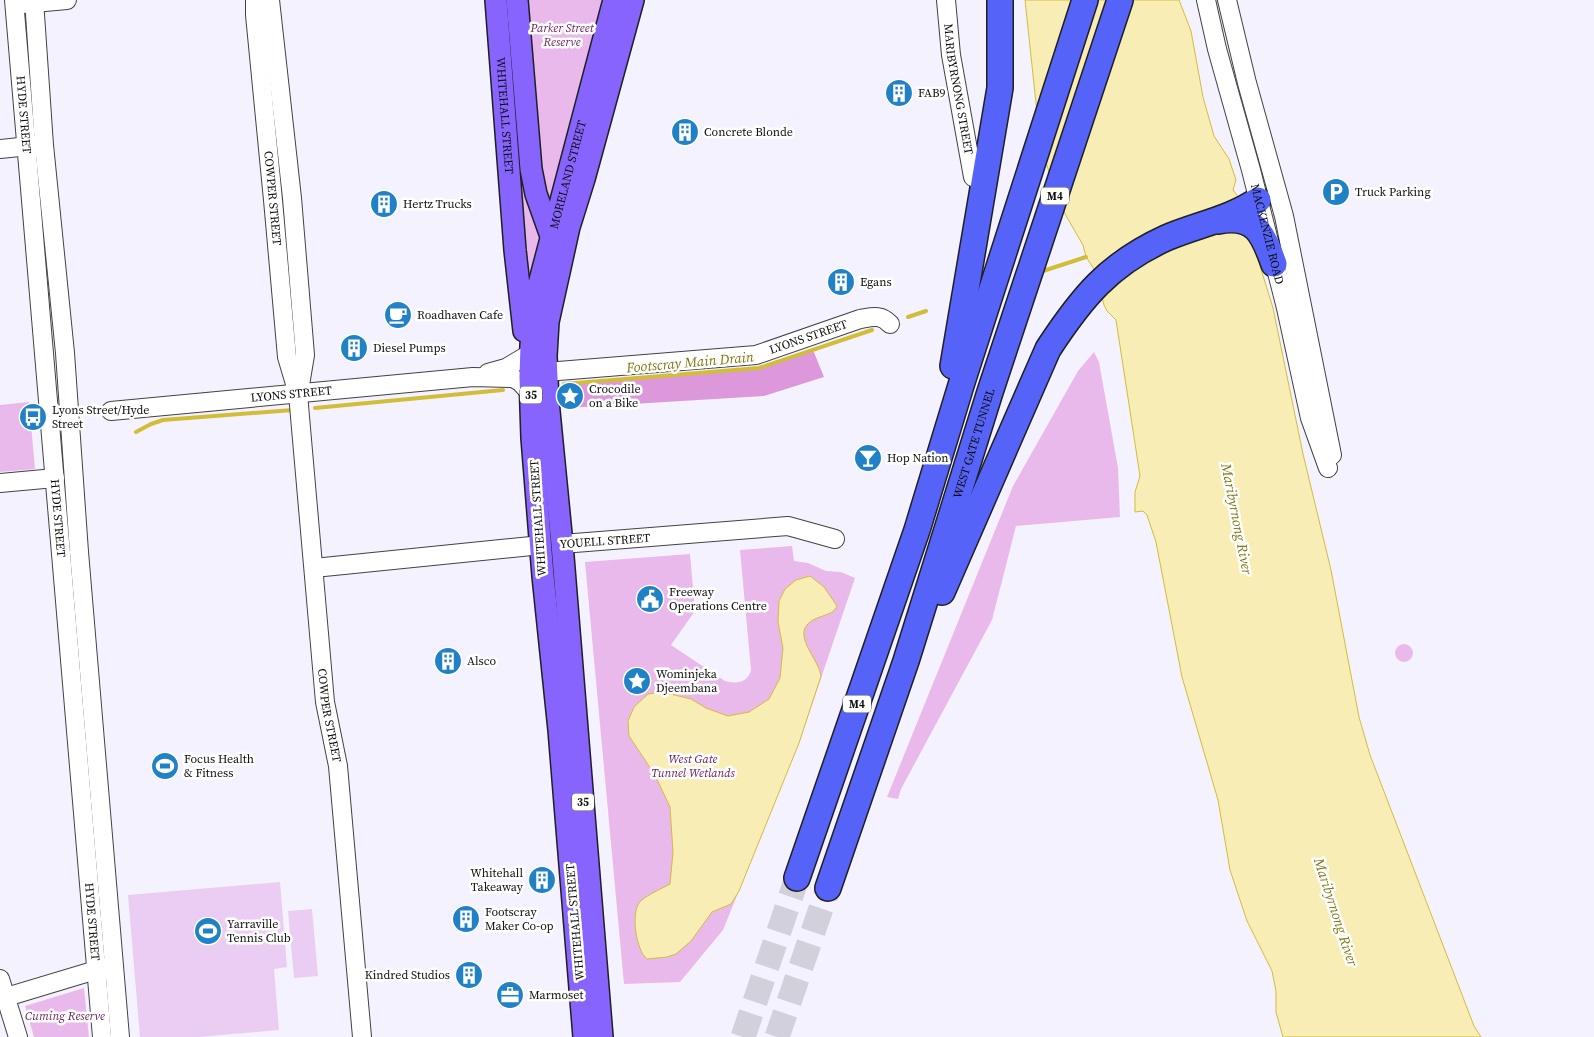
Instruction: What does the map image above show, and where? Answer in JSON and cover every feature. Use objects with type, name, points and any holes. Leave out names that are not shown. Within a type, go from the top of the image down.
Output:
[{"type":"highway","points":[[956,381],[956,353],[1000,88],[1000,0]]},
{"type":"highway","name":"M4","points":[[797,878],[917,530],[956,381],[1085,0]]},
{"type":"highway","name":"WEST GATE TUNNEL","points":[[828,888],[906,661],[990,392],[1120,0]]},
{"type":"highway","points":[[906,661],[928,623],[1048,349],[1071,314],[1098,282],[1119,266],[1166,238],[1203,224],[1250,210],[1274,264]]},
{"type":"main road","name":"WHITEHALL STREET","points":[[496,0],[518,276],[523,324],[531,353],[530,394],[541,545],[572,786],[596,1037]]},
{"type":"main road","name":"WHITEHALL STREET","points":[[517,0],[531,169],[536,194],[551,236]]},
{"type":"main road","name":"MORELAND STREET","points":[[531,353],[534,311],[551,236],[614,0]]},
{"type":"main road","name":"MORELAND STREET","points":[[556,284],[569,227],[584,179],[632,0]]},
{"type":"main road","name":"35","points":[[551,236],[556,261],[556,284]]},
{"type":"main road","name":"WHITEHALL STREET","points":[[556,284],[548,322],[546,372],[562,544],[572,786]]},
{"type":"main road","name":"YOUELL STREET","points":[[541,545],[562,544]]},
{"type":"street","points":[[14,2],[67,0]]},
{"type":"street","name":"COWPER STREET","points":[[255,0],[287,357],[298,394],[325,702],[338,766],[362,1037]]},
{"type":"street","name":"COWPER STREET","points":[[270,0],[292,198],[305,355],[298,394]]},
{"type":"street","name":"MARIBYRNONG STREET","points":[[946,0],[951,55],[973,177]]},
{"type":"street","name":"MACKENZIE ROAD","points":[[1206,0],[1250,210]]},
{"type":"street","name":"MACKENZIE ROAD","points":[[1227,0],[1247,83],[1284,216],[1331,468],[1310,418],[1286,308],[1274,264]]},
{"type":"street","name":"HYDE STREET","points":[[34,1],[35,145],[49,415],[102,1037]]},
{"type":"street","name":"HYDE STREET","points":[[14,2],[64,343],[68,413],[120,1037]]},
{"type":"street","points":[[0,149],[35,145]]},
{"type":"street","points":[[1250,210],[1274,179]]},
{"type":"street","name":"LYONS STREET","points":[[546,372],[756,355],[860,319],[875,316],[885,319],[890,324]]},
{"type":"street","name":"LYONS STREET","points":[[473,377],[506,368],[531,353]]},
{"type":"street","name":"LYONS STREET","points":[[111,412],[473,377],[514,378],[530,394]]},
{"type":"street","points":[[49,415],[68,413]]},
{"type":"street","points":[[0,483],[55,478]]},
{"type":"street","name":"YOUELL STREET","points":[[562,544],[788,526],[835,539]]},
{"type":"street","name":"YOUELL STREET","points":[[314,568],[541,545]]},
{"type":"street","points":[[3,998],[96,971],[113,964]]},
{"type":"street","points":[[0,979],[3,998],[18,1037]]},
{"type":"green space","points":[[502,0],[510,0],[542,239],[533,277],[524,277]]},
{"type":"green space","name":"Parker Street Reserve","points":[[523,0],[607,0],[554,199],[547,197],[543,182]]},
{"type":"green space","points":[[1094,352],[1099,362],[1118,468],[1120,517],[1016,526],[992,620],[901,789],[898,799],[887,797],[1013,486],[1078,371]]},
{"type":"green space","points":[[29,402],[35,469],[0,472],[0,405]]},
{"type":"green space","name":"West Gate Tunnel Wetlands","points":[[792,546],[794,561],[808,563],[826,571],[841,572],[855,578],[799,743],[723,930],[680,982],[624,984],[585,562],[690,554],[695,611],[671,645],[725,681],[741,682],[747,678],[751,670],[740,550]]},
{"type":"green space","points":[[1404,644],[1410,647],[1413,653],[1410,659],[1404,662],[1398,659],[1395,653],[1398,647]]},
{"type":"green space","name":"Cuming Reserve","points":[[84,988],[89,1037],[34,1037],[25,1006]]},
{"type":"shaded area","points":[[813,350],[824,377],[764,396],[567,408],[564,384],[759,368]]},
{"type":"shaded area","name":"Yarraville Tennis Club","points":[[280,882],[287,967],[274,969],[279,1030],[199,1037],[140,1037],[128,895]]},
{"type":"shaded area","points":[[312,909],[318,976],[294,978],[288,911]]},
{"type":"water","name":"Maribyrnong River","points":[[1025,0],[1179,0],[1191,31],[1203,97],[1214,136],[1229,159],[1236,180],[1233,190],[1239,198],[1273,308],[1303,454],[1331,570],[1359,717],[1370,755],[1474,1026],[1481,1037],[1283,1037],[1276,1012],[1276,991],[1272,971],[1247,921],[1230,870],[1218,800],[1182,677],[1156,542],[1147,515],[1143,511],[1135,512],[1135,492],[1140,476],[1116,320],[1104,305],[1102,297],[1104,284],[1086,257],[1083,245],[1065,214],[1041,150]]},
{"type":"water","points":[[810,576],[824,587],[837,606],[831,613],[812,620],[805,628],[804,633],[807,645],[821,676],[799,743],[739,891],[731,904],[712,912],[691,941],[676,954],[647,959],[640,948],[635,916],[641,900],[670,884],[673,852],[670,807],[655,775],[629,736],[628,721],[634,707],[648,694],[662,692],[691,699],[706,708],[728,716],[749,712],[769,699],[780,678],[783,648],[778,622],[779,601],[785,589],[796,580]]},
{"type":"waterway","name":"Footscray Main Drain","points":[[1040,272],[1086,257]]},
{"type":"waterway","name":"Footscray Main Drain","points":[[908,317],[926,311]]},
{"type":"waterway","name":"Footscray Main Drain","points":[[564,384],[759,368],[872,330]]},
{"type":"waterway","name":"Footscray Main Drain","points":[[315,408],[503,390]]},
{"type":"waterway","name":"Footscray Main Drain","points":[[136,432],[163,420],[293,410]]},
{"type":"tunnel","points":[[743,1037],[797,878]]},
{"type":"tunnel","points":[[777,1037],[828,888]]},
{"type":"place","name":"FAB9","points":[[899,93]]},
{"type":"place","name":"Concrete Blonde","points":[[685,132]]},
{"type":"place","name":"Truck Parking","points":[[1336,192]]},
{"type":"place","name":"Hertz Trucks","points":[[384,204]]},
{"type":"place","name":"Egans","points":[[841,282]]},
{"type":"place","name":"Roadhaven Cafe","points":[[398,315]]},
{"type":"place","name":"Diesel Pumps","points":[[354,348]]},
{"type":"place","name":"Crocodile on a Bike","points":[[570,396]]},
{"type":"place","name":"Lyons Street/Hyde Street","points":[[33,417]]},
{"type":"place","name":"Hop Nation","points":[[868,458]]},
{"type":"place","name":"Freeway Operations Centre","points":[[650,599]]},
{"type":"place","name":"Alsco","points":[[448,661]]},
{"type":"place","name":"Wominjeka Djeembana","points":[[637,681]]},
{"type":"place","name":"Focus Health & Fitness","points":[[165,766]]},
{"type":"place","name":"Whitehall Takeaway","points":[[542,880]]},
{"type":"place","name":"Footscray Maker Co-op","points":[[466,919]]},
{"type":"place","name":"Yarraville Tennis Club","points":[[208,931]]},
{"type":"place","name":"Kindred Studios","points":[[469,975]]},
{"type":"place","name":"Marmoset","points":[[510,995]]}]
